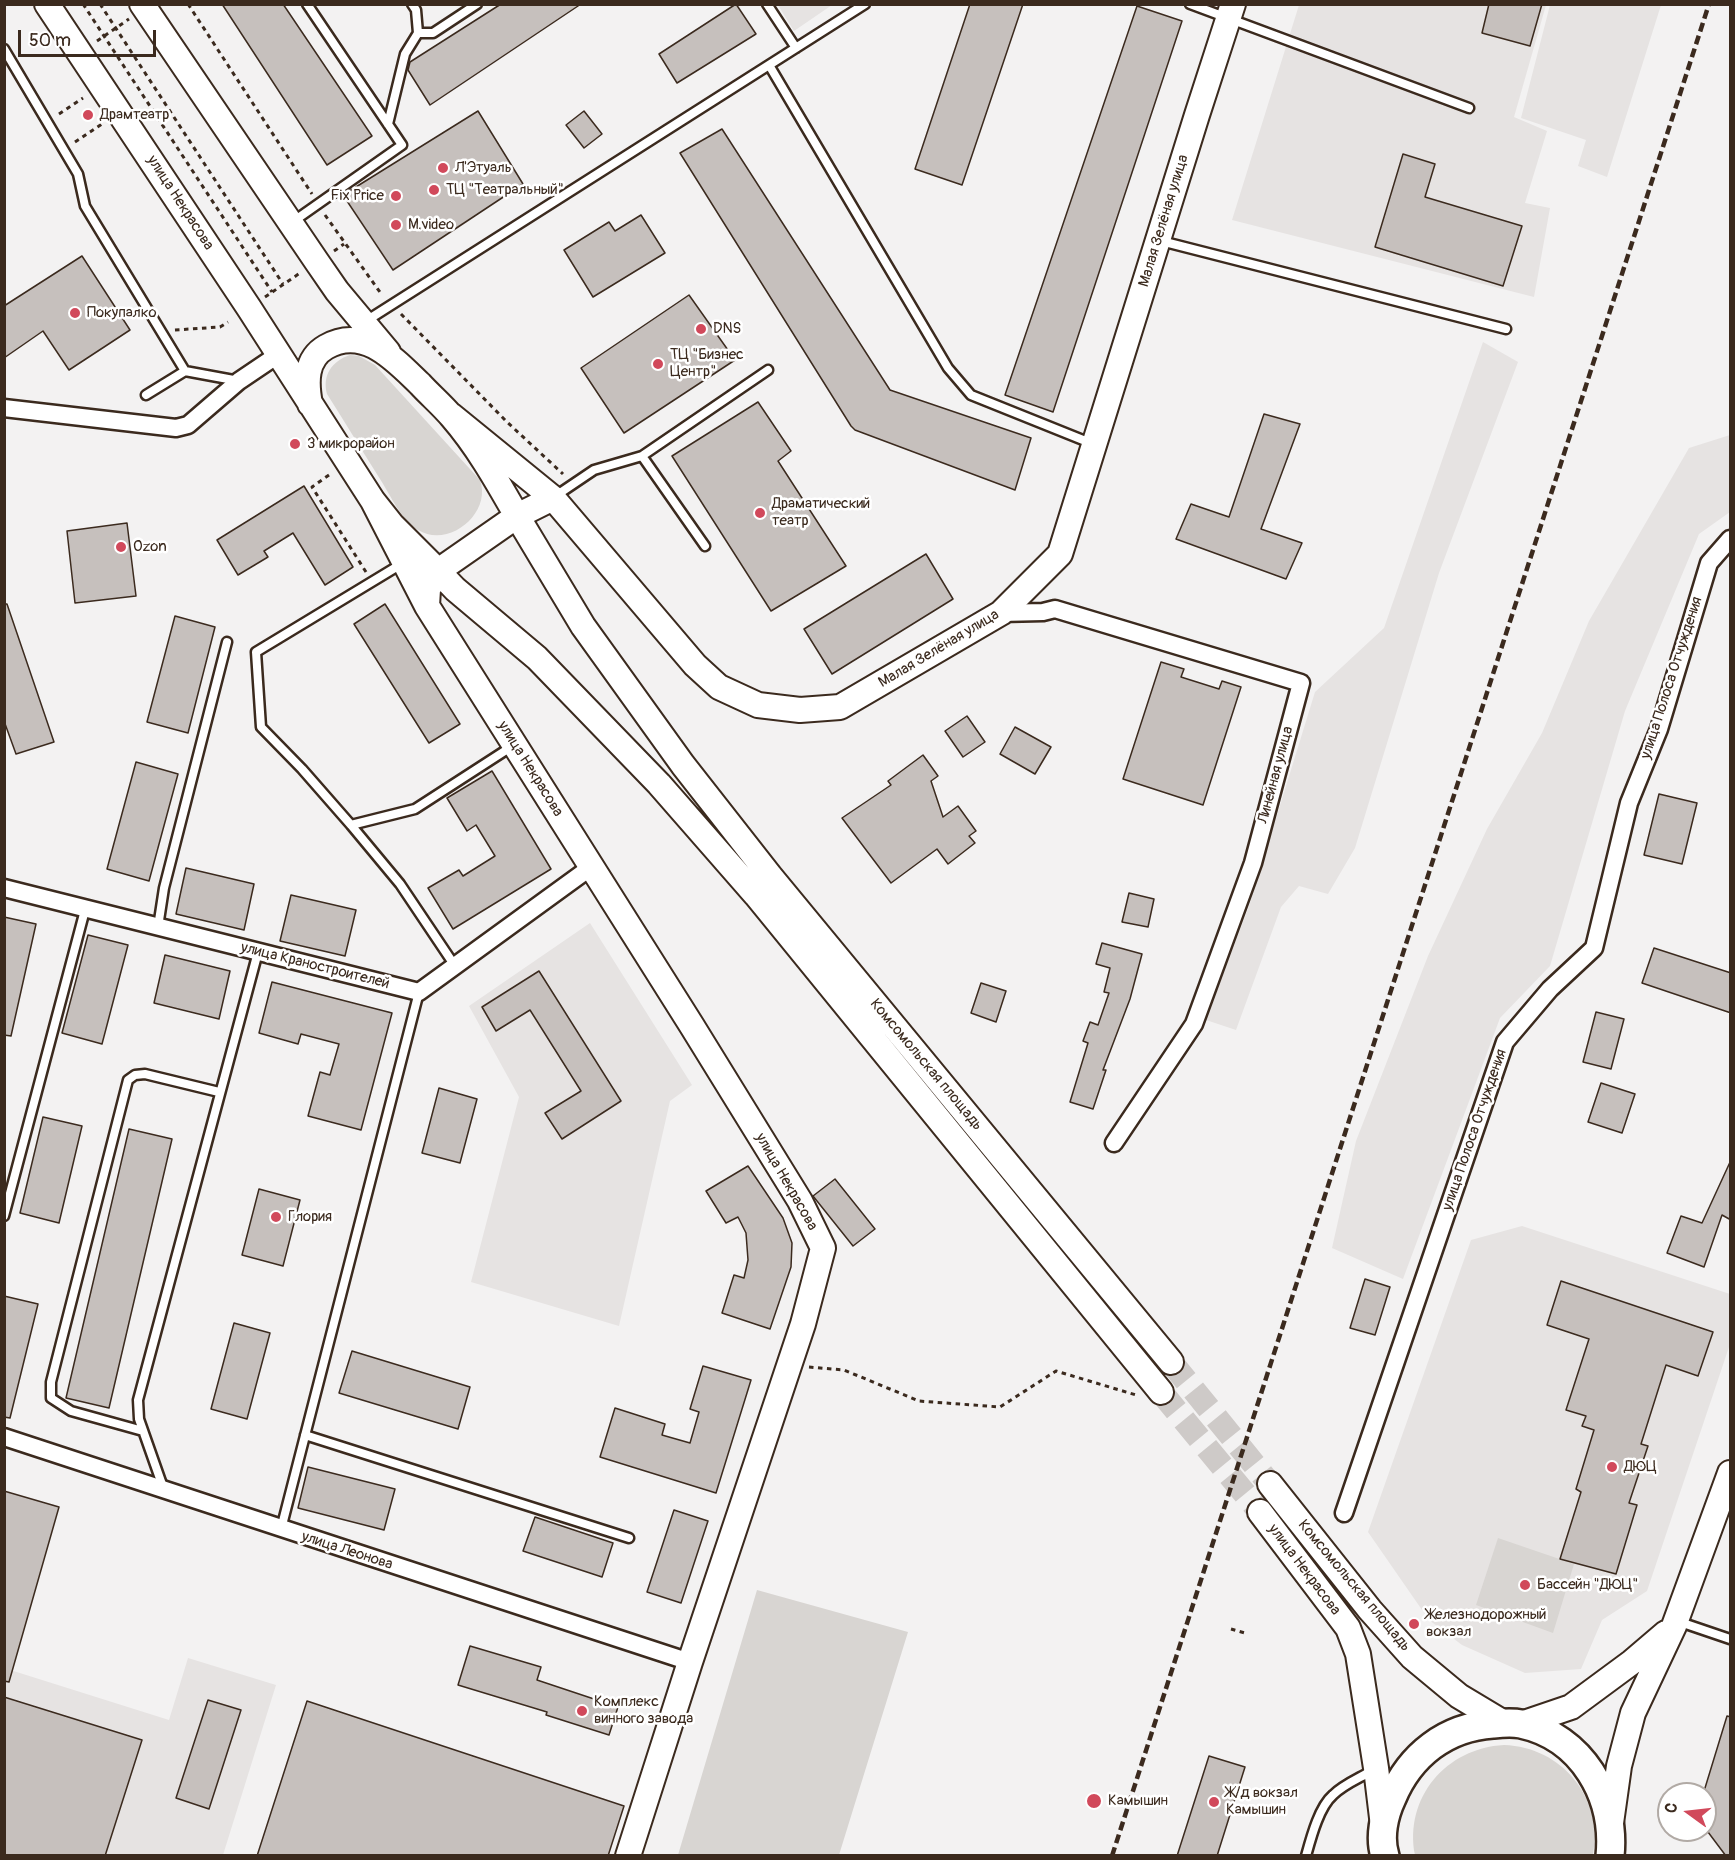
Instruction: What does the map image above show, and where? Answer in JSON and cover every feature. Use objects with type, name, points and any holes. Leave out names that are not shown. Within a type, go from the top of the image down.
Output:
[{"type":"main road","name":"улица Некрасова","points":[[47,4],[279,354],[373,501],[392,525],[455,589],[537,658],[608,730],[756,895],[1150,1394]]},
{"type":"main road","name":"улица Некрасова","points":[[144,7],[337,291],[389,354],[451,415],[492,471],[583,626],[683,765]]},
{"type":"main road","name":"Малая Зелёная улица","points":[[451,415],[554,498],[695,665],[719,687],[758,705],[800,710],[840,707],[1001,613],[1060,554],[1157,240],[1231,12]]},
{"type":"main road","name":"улица Некрасова","points":[[310,404],[306,384],[309,369],[315,357],[325,347],[353,340],[389,354]]},
{"type":"main road","points":[[427,606],[428,589],[438,571],[517,516],[554,498]]},
{"type":"main road","name":"улица Некрасова","points":[[373,501],[427,606],[794,1191],[823,1248],[816,1282],[628,1856]]},
{"type":"main road","name":"Комсомольская площадь","points":[[683,765],[770,876],[1171,1362]]},
{"type":"main road","points":[[1611,1823],[1619,1766],[1633,1713],[1675,1623],[1731,1473]]},
{"type":"main road","name":"Комсомольская площадь","points":[[1270,1484],[1370,1610],[1412,1656],[1460,1696],[1512,1724],[1557,1739],[1588,1767],[1603,1794],[1611,1823],[1610,1856]]},
{"type":"main road","name":"улица Некрасова","points":[[1260,1512],[1348,1628]]},
{"type":"main road","points":[[1512,1724],[1570,1707],[1632,1662],[1675,1623]]},
{"type":"main road","name":"Комсомольская площадь","points":[[1348,1628],[1358,1654],[1376,1768],[1382,1846]]},
{"type":"main road","name":"Комсомольская площадь","points":[[1382,1846],[1387,1808],[1407,1768],[1427,1748],[1456,1731],[1479,1725],[1512,1724]]},
{"type":"street","points":[[4,408],[176,428],[188,425],[239,381],[279,354]]},
{"type":"street","name":"улица Полоса Отчуждения","points":[[1344,1513],[1505,1042],[1550,989],[1594,948],[1629,804],[1659,729],[1709,563],[1731,539]]},
{"type":"street","name":"Линейная улица","points":[[1001,613],[1043,612],[1055,609],[1301,683],[1253,863],[1194,1024],[1114,1143]]},
{"type":"street","points":[[419,992],[591,867]]},
{"type":"street","name":"улица Краностроителей","points":[[4,888],[419,992]]},
{"type":"street","name":"улица Леонова","points":[[4,1437],[690,1662]]},
{"type":"lane","points":[[291,223],[402,145],[307,4]]},
{"type":"lane","points":[[388,123],[405,54],[418,33],[416,10],[412,4]]},
{"type":"lane","points":[[418,33],[433,33],[477,4]]},
{"type":"lane","points":[[768,4],[796,48]]},
{"type":"lane","points":[[363,322],[865,4]]},
{"type":"lane","points":[[1190,4],[1231,12],[1469,108]]},
{"type":"lane","points":[[4,49],[78,174],[85,206],[185,371]]},
{"type":"lane","points":[[769,65],[948,368],[971,395],[1094,444]]},
{"type":"lane","points":[[1157,240],[1506,329]]},
{"type":"lane","points":[[554,498],[594,470],[642,456],[768,370]]},
{"type":"lane","points":[[146,395],[185,371],[239,381]]},
{"type":"lane","points":[[642,456],[705,546]]},
{"type":"lane","points":[[404,562],[256,652],[261,727],[302,769],[400,884],[455,966]]},
{"type":"lane","points":[[158,928],[164,888],[227,642]]},
{"type":"lane","points":[[351,825],[415,809],[514,745]]},
{"type":"lane","points":[[4,1216],[85,910]]},
{"type":"lane","points":[[164,1490],[139,1419],[138,1400],[258,952]]},
{"type":"lane","points":[[281,1529],[419,992]]},
{"type":"lane","points":[[143,1431],[66,1408],[51,1398],[51,1382],[128,1080],[135,1075],[145,1074],[219,1092]]},
{"type":"lane","points":[[305,1435],[629,1538]]},
{"type":"lane","points":[[1675,1623],[1731,1639]]},
{"type":"lane","points":[[1306,1856],[1316,1823],[1330,1797],[1376,1768]]},
{"type":"path","points":[[83,4],[273,292]]},
{"type":"path","points":[[100,4],[283,284]]},
{"type":"path","points":[[188,4],[376,290],[507,422],[574,484]]},
{"type":"path","points":[[93,44],[144,7]]},
{"type":"path","points":[[52,119],[90,94]]},
{"type":"path","points":[[69,146],[107,120]]},
{"type":"path","points":[[262,299],[304,270]]},
{"type":"path","points":[[184,329],[220,327],[228,322]]},
{"type":"path","points":[[329,475],[312,487],[372,582]]},
{"type":"path","points":[[789,1366],[844,1370],[919,1401],[1000,1407],[1056,1371],[1150,1394]]},
{"type":"path","points":[[1231,1629],[1248,1634]]},
{"type":"shaded area","points":[[778,5],[832,5],[794,31]]},
{"type":"shaded area","points":[[1299,5],[1546,5],[1514,117],[1547,131],[1525,203],[1550,208],[1534,297],[1232,220]]},
{"type":"shaded area","points":[[1550,5],[1661,5],[1607,177],[1578,166],[1586,140],[1521,118]]},
{"type":"shaded area","points":[[1483,342],[1518,362],[1439,573],[1355,848],[1328,894],[1299,886],[1281,907],[1236,1030],[1206,1020],[1249,906],[1315,692],[1384,628]]},
{"type":"shaded area","points":[[350,355],[359,356],[375,365],[480,480],[482,492],[480,504],[474,515],[454,531],[442,535],[430,535],[418,530],[406,520],[327,394],[327,375],[333,365]]},
{"type":"shaded area","points":[[1730,435],[1730,512],[1699,534],[1625,711],[1550,966],[1500,1018],[1403,1279],[1332,1248],[1356,1141],[1428,956],[1487,829],[1542,733],[1589,621],[1689,448]]},
{"type":"shaded area","points":[[590,923],[692,1085],[670,1101],[619,1326],[471,1282],[519,1097],[469,1006]]},
{"type":"shaded area","points":[[1522,1226],[1730,1294],[1730,1344],[1647,1591],[1602,1620],[1581,1669],[1525,1673],[1462,1645],[1429,1620],[1368,1532],[1471,1240]]},
{"type":"shaded area","name":"Бассейн \"ДЮЦ\"","points":[[1498,1538],[1574,1564],[1553,1633],[1476,1605]]},
{"type":"shaded area","points":[[757,1590],[908,1632],[839,1855],[678,1855]]},
{"type":"shaded area","points":[[188,1658],[276,1685],[223,1855],[5,1855],[4,1668],[169,1720]]},
{"type":"shaded area","points":[[1504,1745],[1525,1748],[1544,1755],[1561,1766],[1574,1779],[1585,1796],[1592,1814],[1595,1834],[1593,1855],[1415,1855],[1413,1834],[1416,1814],[1423,1796],[1434,1780],[1447,1766],[1464,1755],[1483,1748]]},
{"type":"building","points":[[222,4],[283,4],[372,136],[327,165]]},
{"type":"building","points":[[501,4],[581,4],[430,105],[408,70],[410,62]]},
{"type":"building","points":[[736,4],[756,34],[677,83],[659,54]]},
{"type":"building","points":[[970,4],[1023,4],[962,185],[915,169]]},
{"type":"building","points":[[1489,4],[1542,4],[1530,46],[1482,33]]},
{"type":"building","points":[[1137,6],[1182,21],[1053,412],[1005,395]]},
{"type":"building","name":"ТЦ \"Театральный\"","points":[[478,111],[523,184],[393,270],[343,195]]},
{"type":"building","points":[[584,111],[602,134],[584,148],[566,125]]},
{"type":"building","points":[[722,129],[890,390],[1031,438],[1015,490],[855,430],[851,426],[680,153]]},
{"type":"building","points":[[1403,154],[1435,164],[1425,197],[1522,226],[1503,286],[1375,247]]},
{"type":"building","points":[[641,215],[665,253],[593,297],[564,250],[609,222],[615,231]]},
{"type":"building","name":"Покупалко","points":[[82,256],[130,330],[69,370],[43,331],[4,358],[4,306]]},
{"type":"building","name":"ТЦ \"Бизнес Центр\"","points":[[689,295],[735,360],[624,433],[581,368]]},
{"type":"building","name":"Драматический театр","points":[[758,402],[791,451],[778,461],[846,566],[771,611],[672,456]]},
{"type":"building","points":[[1264,414],[1300,424],[1261,529],[1302,543],[1286,579],[1176,539],[1191,504],[1229,517]]},
{"type":"building","points":[[304,486],[353,567],[325,585],[293,533],[264,551],[268,557],[238,575],[217,540]]},
{"type":"building","points":[[127,523],[136,596],[75,603],[67,531]]},
{"type":"building","points":[[926,554],[953,599],[832,674],[804,629]]},
{"type":"building","points":[[4,604],[7,604],[54,742],[16,754],[4,721]]},
{"type":"building","points":[[385,604],[460,724],[429,743],[354,624]]},
{"type":"building","points":[[175,616],[215,627],[188,733],[147,722]]},
{"type":"building","points":[[1161,662],[1184,669],[1181,677],[1219,689],[1222,681],[1241,687],[1203,805],[1123,779]]},
{"type":"building","points":[[967,716],[985,742],[963,757],[945,731]]},
{"type":"building","points":[[1015,727],[1051,747],[1035,774],[1000,754]]},
{"type":"building","points":[[923,755],[938,776],[931,781],[943,817],[958,806],[976,831],[969,836],[975,843],[948,864],[937,849],[891,883],[842,818],[891,785],[888,781]]},
{"type":"building","points":[[136,762],[178,774],[149,881],[107,869]]},
{"type":"building","points":[[492,771],[551,869],[453,929],[428,888],[459,870],[463,876],[495,856],[476,825],[467,831],[447,798]]},
{"type":"building","points":[[1659,794],[1697,803],[1682,864],[1644,855]]},
{"type":"building","points":[[186,868],[254,884],[244,930],[176,914]]},
{"type":"building","points":[[1129,893],[1154,899],[1148,927],[1122,922]]},
{"type":"building","points":[[291,895],[356,910],[345,956],[280,941]]},
{"type":"building","points":[[4,917],[36,924],[11,1036],[4,1035]]},
{"type":"building","points":[[88,935],[128,945],[102,1044],[62,1033]]},
{"type":"building","points":[[1102,943],[1142,954],[1130,999],[1103,1070],[1106,1070],[1093,1109],[1070,1102],[1088,1043],[1083,1041],[1090,1022],[1098,1025],[1109,993],[1104,992],[1110,968],[1096,964]]},
{"type":"building","points":[[1654,948],[1731,973],[1731,1013],[1642,983]]},
{"type":"building","points":[[165,955],[230,971],[219,1019],[154,1003]]},
{"type":"building","points":[[539,971],[621,1101],[562,1139],[545,1113],[581,1091],[530,1010],[496,1031],[482,1007]]},
{"type":"building","points":[[272,982],[392,1013],[361,1130],[308,1116],[320,1072],[330,1075],[339,1044],[301,1034],[298,1044],[259,1033]]},
{"type":"building","points":[[981,983],[1006,991],[996,1022],[971,1013]]},
{"type":"building","points":[[1596,1012],[1624,1019],[1611,1069],[1583,1062]]},
{"type":"building","points":[[1601,1083],[1635,1094],[1622,1133],[1588,1122]]},
{"type":"building","points":[[439,1088],[477,1099],[460,1163],[422,1153]]},
{"type":"building","points":[[43,1117],[82,1126],[59,1223],[20,1213]]},
{"type":"building","points":[[129,1129],[172,1139],[109,1408],[66,1398]]},
{"type":"building","points":[[1731,1160],[1731,1220],[1722,1215],[1704,1267],[1667,1253],[1681,1216],[1702,1223]]},
{"type":"building","points":[[748,1166],[783,1218],[792,1243],[791,1267],[770,1329],[722,1313],[734,1275],[744,1278],[748,1260],[746,1233],[738,1217],[726,1223],[706,1191]]},
{"type":"building","points":[[835,1179],[875,1229],[853,1246],[813,1196]]},
{"type":"building","points":[[259,1189],[300,1200],[283,1266],[242,1255]]},
{"type":"building","points":[[1365,1279],[1390,1287],[1375,1335],[1350,1328]]},
{"type":"building","name":"ДЮЦ","points":[[1561,1281],[1713,1332],[1698,1376],[1666,1365],[1641,1444],[1648,1446],[1629,1503],[1637,1505],[1616,1574],[1560,1559],[1581,1492],[1576,1489],[1594,1430],[1582,1426],[1586,1416],[1566,1410],[1589,1339],[1547,1325]]},
{"type":"building","points":[[4,1296],[38,1304],[10,1418],[4,1417]]},
{"type":"building","points":[[234,1323],[270,1333],[247,1419],[211,1409]]},
{"type":"building","points":[[352,1351],[470,1387],[458,1429],[339,1393]]},
{"type":"building","points":[[703,1366],[751,1380],[716,1493],[600,1457],[615,1408],[665,1424],[662,1435],[690,1443],[699,1412],[690,1409]]},
{"type":"building","points":[[308,1467],[395,1489],[384,1530],[298,1508]]},
{"type":"building","points":[[4,1491],[59,1507],[9,1682],[4,1681]]},
{"type":"building","points":[[674,1510],[708,1521],[681,1603],[647,1592]]},
{"type":"building","points":[[535,1517],[613,1543],[602,1577],[523,1551]]},
{"type":"building","points":[[470,1646],[541,1667],[537,1680],[618,1707],[609,1735],[546,1715],[547,1712],[458,1685]]},
{"type":"building","points":[[4,1697],[142,1740],[105,1856],[4,1856]]},
{"type":"building","points":[[208,1700],[241,1710],[209,1809],[176,1798]]},
{"type":"building","points":[[307,1701],[624,1806],[608,1856],[257,1856]]},
{"type":"building","points":[[1727,1716],[1731,1717],[1731,1856],[1726,1856],[1716,1842],[1717,1782],[1707,1782]]},
{"type":"building","name":"Ж/д вокзал Камышин","points":[[1209,1756],[1245,1767],[1217,1856],[1177,1856]]},
{"type":"tunnel","points":[[1171,1362],[1270,1484]]},
{"type":"tunnel","points":[[1161,1392],[1260,1512]]},
{"type":"railway","points":[[1112,1856],[1709,4]]},
{"type":"place","name":"Драмтеатр","points":[[88,115]]},
{"type":"place","name":"Л'Этуаль","points":[[443,168]]},
{"type":"place","name":"ТЦ \"Театральный\"","points":[[434,190]]},
{"type":"place","name":"Fix Price","points":[[396,196]]},
{"type":"place","name":"M.video","points":[[396,225]]},
{"type":"place","name":"Покупалко","points":[[75,313]]},
{"type":"place","name":"DNS","points":[[701,329]]},
{"type":"place","name":"ТЦ \"Бизнес Центр\"","points":[[658,364]]},
{"type":"place","name":"3 микрорайон","points":[[295,444]]},
{"type":"place","name":"Драматический театр","points":[[760,513]]},
{"type":"place","name":"Ozon","points":[[121,547]]},
{"type":"place","name":"Глория","points":[[276,1217]]},
{"type":"place","name":"ДЮЦ","points":[[1612,1467]]},
{"type":"place","name":"Бассейн \"ДЮЦ\"","points":[[1525,1585]]},
{"type":"place","name":"Железнодорожный вокзал","points":[[1414,1624]]},
{"type":"place","name":"Комплекс винного завода","points":[[582,1711]]},
{"type":"place","name":"Камышин","points":[[1094,1801]]},
{"type":"place","name":"Ж/д вокзал Камышин","points":[[1214,1802]]}]
